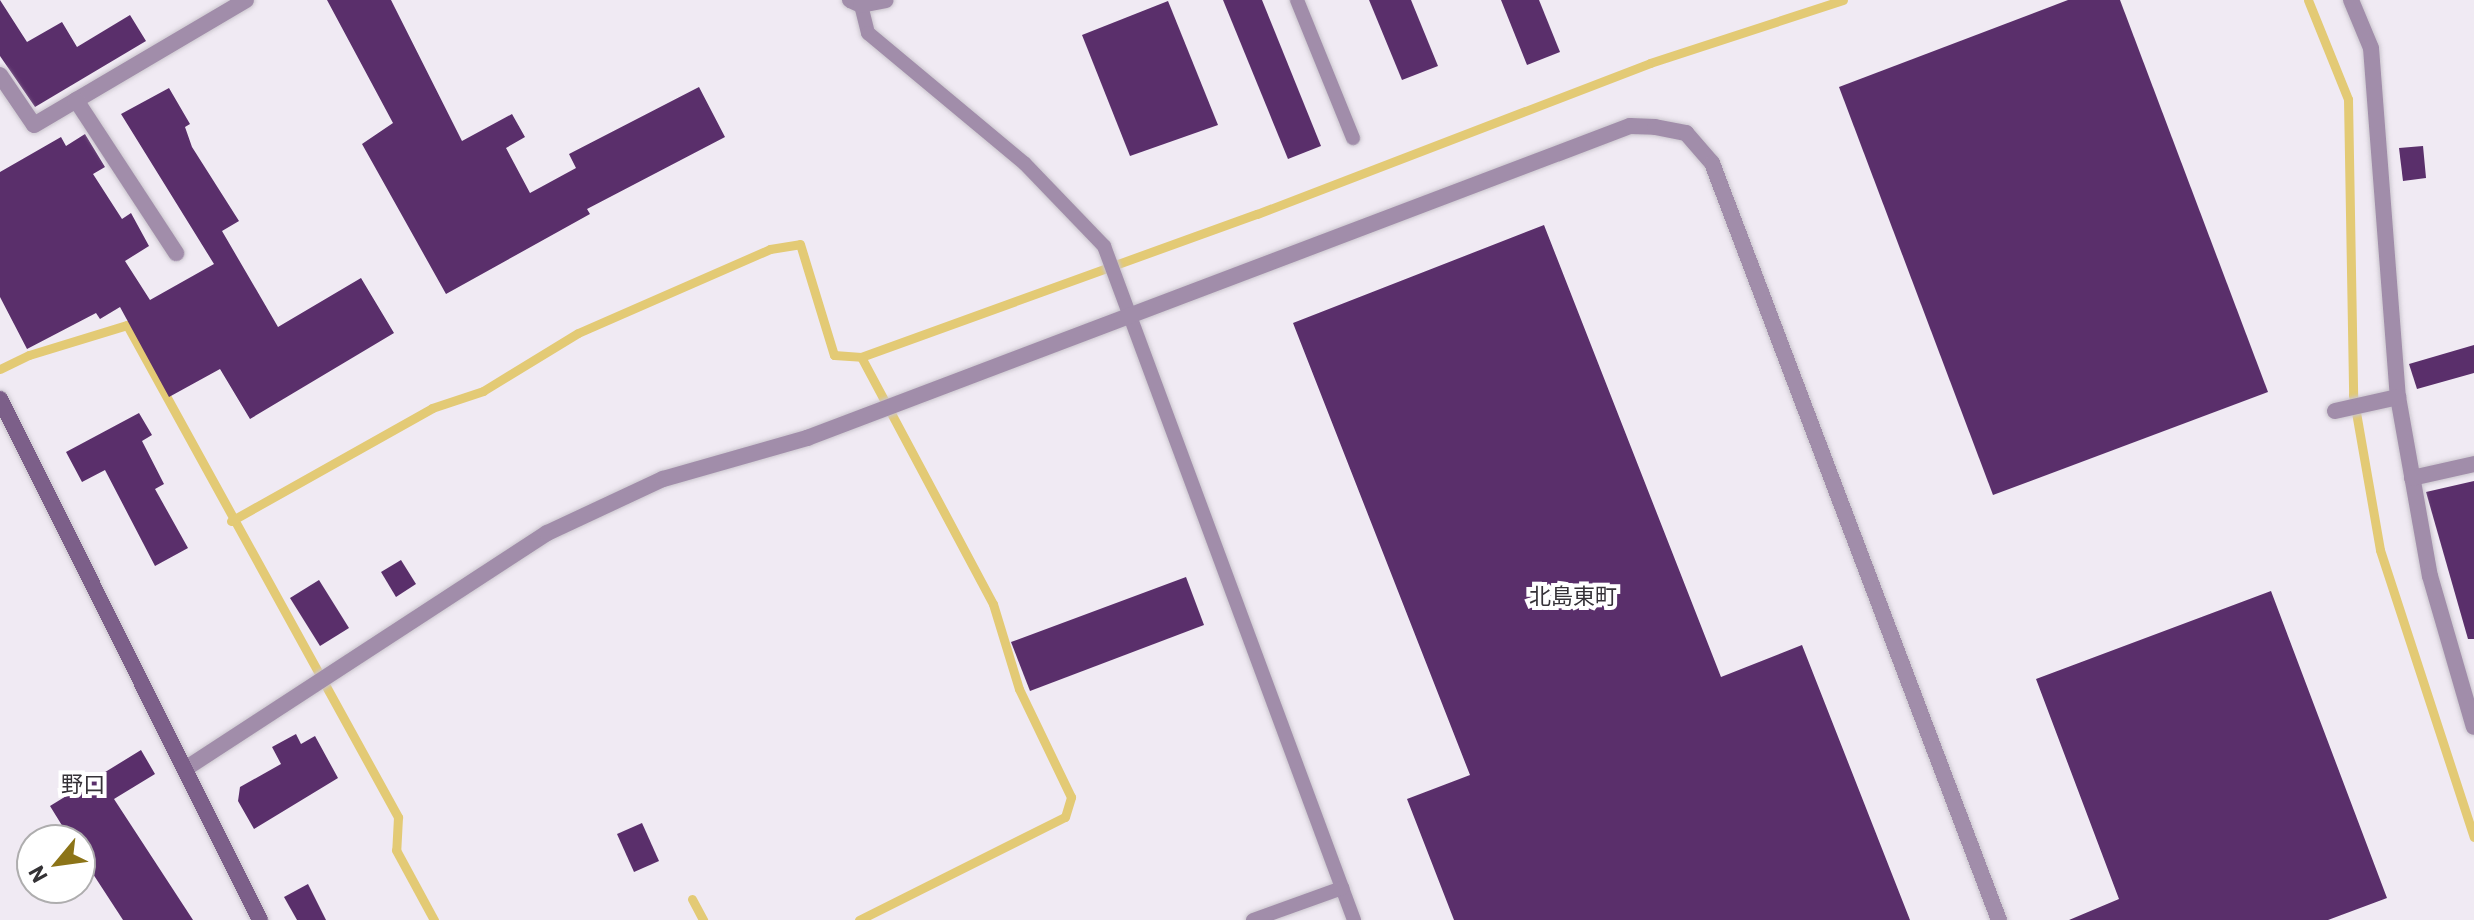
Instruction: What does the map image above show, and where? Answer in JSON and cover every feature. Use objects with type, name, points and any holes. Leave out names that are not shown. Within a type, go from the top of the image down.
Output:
[{"type":"street","points":[[0,75],[34,125],[246,0]]},
{"type":"street","points":[[856,2],[886,0]]},
{"type":"street","points":[[2351,0],[2371,48],[2398,397],[2430,576],[2474,727]]},
{"type":"street","points":[[76,100],[176,253]]},
{"type":"street","points":[[185,769],[547,533],[663,479],[807,438],[1630,126],[1686,133],[1712,163],[1999,920]]},
{"type":"street","points":[[2335,411],[2398,397]]},
{"type":"street","points":[[0,399],[260,920]]},
{"type":"street","points":[[2412,478],[2474,464]]},
{"type":"lane","points":[[1297,0],[1353,138]]},
{"type":"lane","points":[[856,2],[868,33],[1025,164],[1104,246],[1354,920]]},
{"type":"lane","points":[[1253,920],[1342,888]]},
{"type":"building","points":[[0,0],[27,42],[62,22],[77,47],[130,15],[146,41],[35,107],[0,56]]},
{"type":"building","points":[[327,0],[391,0],[462,141],[512,114],[525,137],[506,148],[530,193],[576,168],[569,154],[699,87],[725,137],[587,209],[590,214],[446,294],[362,144],[393,123]]},
{"type":"building","points":[[1223,0],[1262,0],[1321,146],[1288,159]]},
{"type":"building","points":[[1369,0],[1411,0],[1438,66],[1402,80]]},
{"type":"building","points":[[1501,0],[1539,0],[1560,52],[1527,65]]},
{"type":"building","points":[[2068,0],[2120,0],[2268,392],[1993,495],[1839,87]]},
{"type":"building","points":[[1168,1],[1218,125],[1130,156],[1082,35]]},
{"type":"building","points":[[169,88],[190,124],[185,127],[192,147],[239,221],[222,231],[278,327],[361,278],[394,333],[250,419],[220,369],[169,397],[120,307],[100,319],[96,313],[27,349],[0,297],[0,172],[61,137],[66,146],[85,134],[105,167],[93,174],[122,219],[131,213],[149,246],[125,261],[150,300],[214,264],[121,114]]},
{"type":"building","points":[[2423,146],[2426,178],[2403,181],[2399,148]]},
{"type":"building","points":[[1544,225],[1721,677],[1802,645],[1910,920],[1454,920],[1407,799],[1470,775],[1293,323]]},
{"type":"building","points":[[2474,345],[2474,373],[2417,389],[2409,364]]},
{"type":"building","points":[[139,413],[152,435],[142,441],[164,484],[155,489],[188,548],[155,566],[105,470],[82,482],[66,452]]},
{"type":"building","points":[[2474,481],[2474,639],[2468,639],[2426,492]]},
{"type":"building","points":[[401,560],[416,584],[396,597],[381,572]]},
{"type":"building","points":[[1186,577],[1204,625],[1030,691],[1011,642]]},
{"type":"building","points":[[319,580],[349,628],[320,646],[290,598]]},
{"type":"building","points":[[2271,591],[2387,898],[2328,920],[2069,920],[2119,899],[2036,679]]},
{"type":"building","points":[[296,734],[301,744],[315,736],[338,778],[254,829],[238,801],[240,787],[281,764],[272,747]]},
{"type":"building","points":[[141,750],[155,774],[114,799],[193,920],[123,920],[96,879],[96,824],[61,824],[50,806]]},
{"type":"building","points":[[642,823],[659,861],[634,872],[617,834]]},
{"type":"building","points":[[308,884],[326,920],[297,920],[284,897]]},
{"type":"waterway","points":[[231,521],[432,408],[483,391],[578,333],[770,249],[800,244],[834,355],[861,357],[1257,214],[1650,63],[1843,0]]},
{"type":"waterway","points":[[2308,0],[2348,99],[2353,395],[2380,550],[2474,837]]},
{"type":"waterway","points":[[0,369],[29,355],[127,325],[398,817],[396,850],[434,920]]},
{"type":"waterway","points":[[859,920],[1065,817],[1071,797],[1019,689],[993,604],[861,357]]},
{"type":"waterway","points":[[692,899],[703,920]]},
{"type":"district","name":"北島東町","points":[[1573,596]]},
{"type":"district","name":"野口","points":[[83,784]]}]
